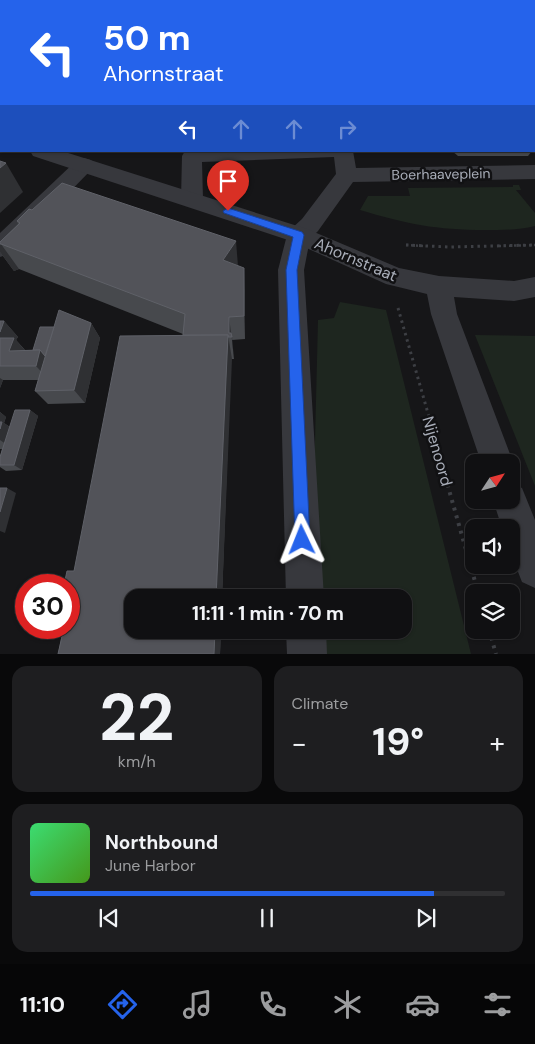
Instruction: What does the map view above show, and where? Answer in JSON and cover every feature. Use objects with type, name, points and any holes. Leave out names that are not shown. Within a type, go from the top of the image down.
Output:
[{"type":"street","name":"Ahornstraat","points":[[43,152],[299,235],[395,277],[439,286],[514,291],[535,287]]},
{"type":"street","points":[[192,199],[192,156],[304,152]]},
{"type":"street","points":[[305,589],[292,270],[299,235],[310,225],[347,175],[343,152]]},
{"type":"street","points":[[0,248],[84,165]]},
{"type":"street","name":"Boerhaaveplein","points":[[347,175],[535,172]]},
{"type":"street","points":[[439,286],[444,314],[494,454]]},
{"type":"street","points":[[513,509],[535,569]]},
{"type":"street","points":[[306,639],[307,654]]},
{"type":"path","name":"Ahornstraat","points":[[400,244],[449,247],[535,245]]},
{"type":"path","name":"Nijenoord","points":[[399,310],[476,584]]},
{"type":"path","points":[[492,639],[496,654]]},
{"type":"shaded area","points":[[513,185],[519,185],[521,190],[516,190],[535,213],[535,226],[504,230],[451,229],[392,219],[360,210],[368,196],[410,196],[408,188],[513,187]]},
{"type":"shaded area","points":[[340,302],[386,310],[465,630],[465,639],[467,639],[471,654],[326,654],[325,639],[412,639],[412,589],[319,589],[313,522],[318,320],[334,318]]},
{"type":"shaded area","points":[[475,335],[535,336],[535,486]]},
{"type":"building","points":[[0,161],[6,163],[0,168]]},
{"type":"building","points":[[62,183],[236,241],[223,260],[244,268],[244,316],[229,317],[229,333],[231,333],[232,337],[228,337],[228,335],[183,335],[185,314],[0,244],[20,223],[17,221],[29,209],[32,210]]},
{"type":"building","points":[[59,310],[91,323],[74,390],[35,391]]},
{"type":"building","points":[[0,321],[4,321],[0,332]]},
{"type":"building","points":[[40,327],[54,327],[45,356],[40,350],[33,350]]},
{"type":"building","points":[[228,335],[216,589],[124,589],[124,639],[215,639],[214,654],[58,654],[61,639],[80,639],[80,574],[66,574],[67,571],[74,571],[120,336]]},
{"type":"building","points":[[0,338],[14,338],[9,351],[40,350],[36,366],[0,366]]},
{"type":"building","points":[[15,410],[30,410],[14,465],[0,465],[0,457]]},
{"type":"building","points":[[0,488],[7,488],[0,512]]},
{"type":"route","points":[[228,211],[299,235],[292,270],[302,540]]}]
